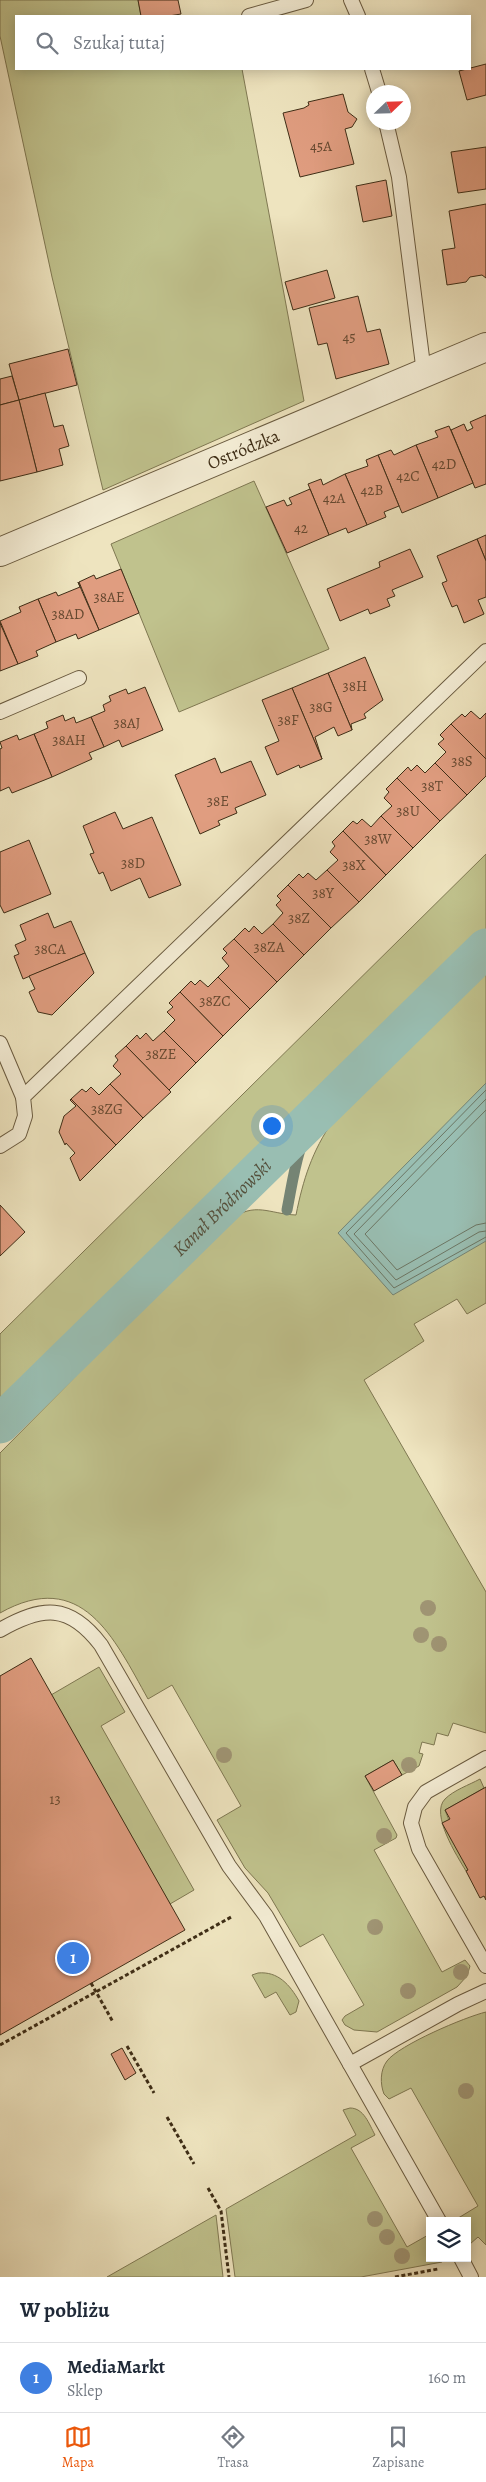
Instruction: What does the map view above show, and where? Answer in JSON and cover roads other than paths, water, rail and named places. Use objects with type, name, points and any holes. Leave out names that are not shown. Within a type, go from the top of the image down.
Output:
[{"type":"street","name":"Ostródzka","points":[[0,552],[486,347]]},
{"type":"lane","points":[[253,15],[306,0]]},
{"type":"lane","points":[[351,0],[358,15]]},
{"type":"lane","points":[[372,70],[377,85]]},
{"type":"lane","points":[[388,130],[399,176],[424,373]]},
{"type":"lane","points":[[23,1097],[486,652]]},
{"type":"lane","points":[[0,712],[79,678]]},
{"type":"lane","points":[[0,1043],[23,1097],[24,1116],[20,1134],[0,1146]]},
{"type":"lane","points":[[0,1630],[25,1616],[53,1612],[77,1620],[94,1635],[229,1866],[256,1902],[437,2217]]},
{"type":"lane","points":[[486,1758],[426,1792],[415,1807],[411,1823],[419,1849],[486,1966]]},
{"type":"lane","points":[[350,2064],[458,2004],[486,1991]]},
{"type":"lane","points":[[462,2262],[471,2277]]},
{"type":"water","points":[[486,1083],[486,1241],[393,1295],[338,1233]]},
{"type":"waterway","name":"Kanał Bródnowski","points":[[0,1424],[486,948]]},
{"type":"waterway","points":[[287,1210],[301,1147],[305,1135],[318,1113]]},
{"type":"place","name":"MediaMarkt","points":[[73,1958]]}]
